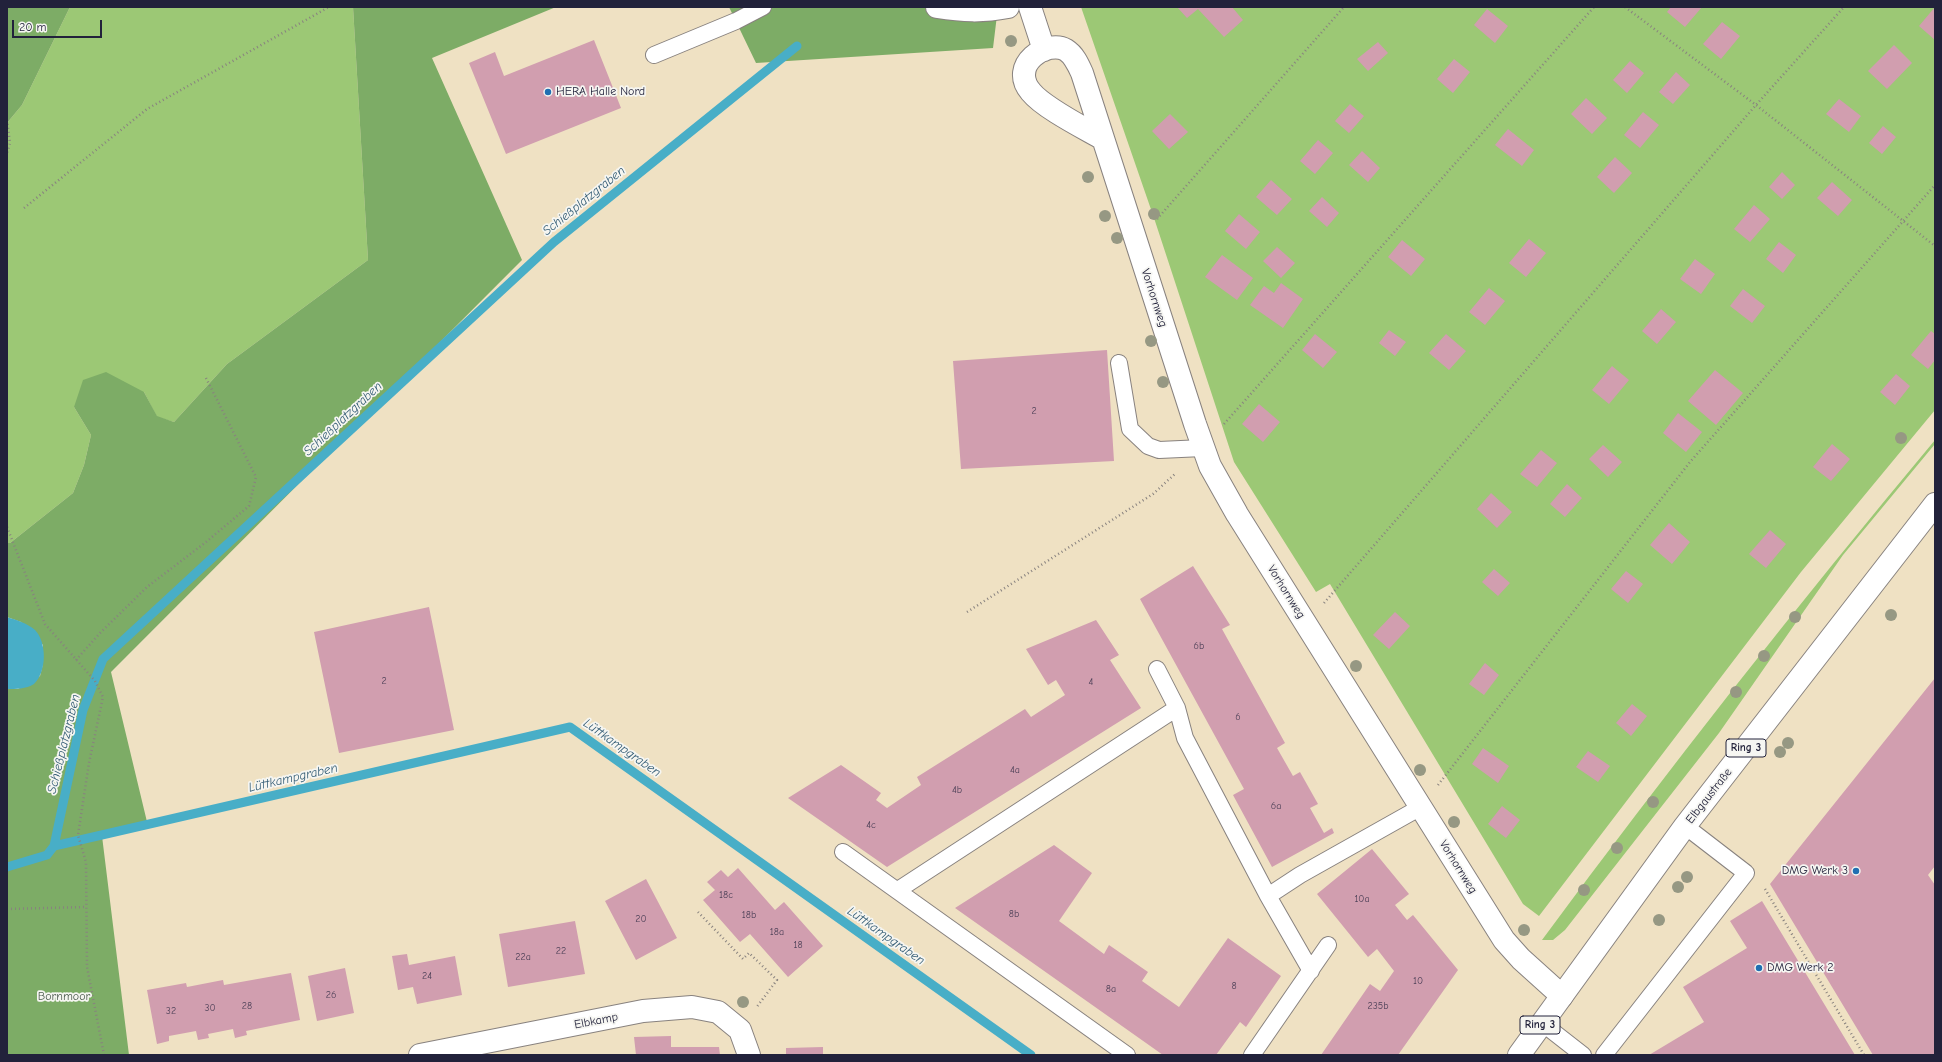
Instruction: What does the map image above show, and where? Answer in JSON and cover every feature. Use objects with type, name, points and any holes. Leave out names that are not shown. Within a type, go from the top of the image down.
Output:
[{"type":"street","points":[[937,7],[966,12],[989,11],[1008,7]]},
{"type":"street","points":[[1030,7],[1044,50],[1034,56],[1026,64],[1023,75],[1025,85],[1032,94],[1043,103],[1103,139]]},
{"type":"street","name":"Vorhornweg","points":[[1044,50],[1055,48],[1065,50],[1075,58],[1082,72],[1210,466],[1237,514],[1504,940],[1521,959],[1562,996]]},
{"type":"street","name":"Elbgaustraße","points":[[1519,1055],[1685,826],[1935,504]]},
{"type":"street","name":"Elbkamp","points":[[420,1055],[643,1011],[692,1006],[718,1012],[740,1030],[749,1055]]},
{"type":"lane","points":[[654,55],[736,21],[763,7]]},
{"type":"lane","points":[[1119,363],[1130,429],[1148,446],[1159,450],[1203,448]]},
{"type":"lane","points":[[1157,669],[1177,708],[1185,738],[1268,896],[1311,971]]},
{"type":"lane","points":[[898,890],[1177,708]]},
{"type":"lane","points":[[1268,896],[1300,875],[1421,807]]},
{"type":"lane","points":[[1604,1055],[1746,873],[1685,826]]},
{"type":"lane","points":[[843,852],[1127,1055]]},
{"type":"lane","points":[[1252,1055],[1328,945]]},
{"type":"lane","points":[[1542,1023],[1583,1055]]},
{"type":"path","points":[[24,208],[147,109],[329,7]]},
{"type":"path","points":[[1136,242],[1344,7]]},
{"type":"path","points":[[967,612],[1153,494],[1203,448],[1594,7]]},
{"type":"path","points":[[1625,7],[1756,105],[1935,246]]},
{"type":"path","points":[[1306,624],[1756,105],[1844,7]]},
{"type":"path","points":[[7,120],[10,143],[7,153]]},
{"type":"path","points":[[1421,807],[1690,462],[1935,185]]},
{"type":"path","points":[[76,660],[100,633],[147,587],[206,542],[249,506],[256,477],[206,378]]},
{"type":"path","points":[[7,528],[45,624],[95,681],[103,697],[78,835],[86,862],[87,967],[104,1055]]},
{"type":"path","points":[[1746,873],[1765,889],[1864,1055]]},
{"type":"path","points":[[7,909],[86,906]]},
{"type":"path","points":[[698,912],[743,959],[749,953],[776,980],[765,995]]},
{"type":"green space","points":[[7,7],[70,7],[22,105],[7,123]]},
{"type":"green space","points":[[70,7],[353,7],[368,260],[227,364],[174,422],[157,417],[144,392],[74,407],[91,435],[84,465],[73,493],[10,543],[7,543],[7,123],[22,105]]},
{"type":"green space","name":"Bornmoor","points":[[353,7],[556,7],[432,58],[522,260],[111,672],[148,826],[102,836],[129,1055],[7,1055],[7,689],[18,689],[40,676],[43,664],[43,645],[21,622],[7,617],[7,543],[10,543],[73,493],[84,465],[91,435],[74,407],[83,380],[106,372],[144,392],[157,416],[174,422],[227,364],[368,260]]},
{"type":"green space","points":[[729,7],[998,7],[993,48],[756,63]]},
{"type":"green space","points":[[1081,7],[1935,7],[1935,410],[1801,572],[1539,916],[1523,904],[1330,584],[1316,592],[1234,462],[1155,221]]},
{"type":"green space","points":[[1935,440],[1935,444],[1843,555],[1719,733],[1565,930],[1553,940],[1542,940],[1637,813],[1735,687]]},
{"type":"water","points":[[7,617],[29,625],[39,635],[42,642],[44,657],[41,672],[34,684],[28,687],[7,689]]},
{"type":"building","points":[[1177,7],[1232,7],[1243,20],[1224,37],[1198,9],[1187,18]]},
{"type":"building","points":[[1671,7],[1702,7],[1685,27],[1667,12]]},
{"type":"building","points":[[1935,7],[1935,40],[1919,26]]},
{"type":"building","points":[[1487,9],[1508,26],[1495,43],[1474,25]]},
{"type":"building","points":[[1722,22],[1740,36],[1721,59],[1703,44]]},
{"type":"building","name":"HERA Halle Nord","points":[[594,40],[621,108],[506,154],[469,63],[495,52],[504,76]]},
{"type":"building","points":[[1378,42],[1388,53],[1368,71],[1357,59]]},
{"type":"building","points":[[1894,45],[1912,63],[1887,89],[1868,71]]},
{"type":"building","points":[[1454,59],[1470,72],[1453,93],[1437,79]]},
{"type":"building","points":[[1630,61],[1644,73],[1627,93],[1613,80]]},
{"type":"building","points":[[1676,72],[1690,85],[1673,104],[1659,92]]},
{"type":"building","points":[[1586,98],[1607,118],[1592,134],[1571,114]]},
{"type":"building","points":[[1839,99],[1861,116],[1849,132],[1826,114]]},
{"type":"building","points":[[1350,104],[1364,116],[1349,133],[1335,121]]},
{"type":"building","points":[[1643,112],[1659,125],[1640,148],[1624,135]]},
{"type":"building","points":[[1170,114],[1188,132],[1169,149],[1152,131]]},
{"type":"building","points":[[1883,126],[1896,137],[1882,154],[1869,143]]},
{"type":"building","points":[[1508,129],[1534,150],[1522,166],[1495,145]]},
{"type":"building","points":[[1318,140],[1333,153],[1315,174],[1300,161]]},
{"type":"building","points":[[1362,151],[1380,168],[1368,182],[1349,165]]},
{"type":"building","points":[[1615,157],[1632,173],[1614,193],[1597,177]]},
{"type":"building","points":[[1782,172],[1795,185],[1782,199],[1769,187]]},
{"type":"building","points":[[1271,180],[1292,199],[1277,215],[1256,197]]},
{"type":"building","points":[[1832,182],[1852,200],[1838,216],[1817,198]]},
{"type":"building","points":[[1322,197],[1339,213],[1327,227],[1309,211]]},
{"type":"building","points":[[1754,205],[1770,219],[1750,242],[1734,229]]},
{"type":"building","points":[[1239,214],[1260,232],[1246,249],[1225,231]]},
{"type":"building","points":[[1529,239],[1546,253],[1526,277],[1509,263]]},
{"type":"building","points":[[1402,240],[1425,259],[1411,276],[1388,257]]},
{"type":"building","points":[[1779,242],[1796,255],[1783,273],[1766,259]]},
{"type":"building","points":[[1277,247],[1295,263],[1281,278],[1263,261]]},
{"type":"building","points":[[1222,255],[1253,278],[1237,300],[1205,277]]},
{"type":"building","points":[[1695,259],[1715,274],[1701,294],[1680,279]]},
{"type":"building","points":[[1281,283],[1303,299],[1283,328],[1250,305],[1264,286],[1274,293]]},
{"type":"building","points":[[1489,288],[1505,301],[1485,325],[1469,312]]},
{"type":"building","points":[[1743,289],[1765,306],[1752,323],[1730,306]]},
{"type":"building","points":[[1661,309],[1676,322],[1657,344],[1642,331]]},
{"type":"building","points":[[1389,330],[1406,342],[1395,356],[1379,343]]},
{"type":"building","points":[[1931,331],[1935,334],[1935,360],[1928,369],[1911,355]]},
{"type":"building","points":[[1315,334],[1337,352],[1323,368],[1302,350]]},
{"type":"building","points":[[1446,334],[1466,351],[1449,370],[1429,353]]},
{"type":"building","points":[[1107,350],[1114,461],[961,469],[953,361]]},
{"type":"building","points":[[1612,366],[1629,380],[1609,404],[1592,390]]},
{"type":"building","points":[[1715,370],[1743,393],[1716,425],[1688,401]]},
{"type":"building","points":[[1896,374],[1910,386],[1895,405],[1880,392]]},
{"type":"building","points":[[1259,404],[1280,422],[1263,442],[1242,424]]},
{"type":"building","points":[[1678,413],[1702,432],[1686,452],[1663,433]]},
{"type":"building","points":[[1832,444],[1850,459],[1831,481],[1813,467]]},
{"type":"building","points":[[1603,445],[1622,462],[1608,477],[1589,459]]},
{"type":"building","points":[[1541,450],[1557,463],[1537,487],[1520,474]]},
{"type":"building","points":[[1567,484],[1582,498],[1565,517],[1550,504]]},
{"type":"building","points":[[1491,493],[1512,512],[1497,528],[1477,509]]},
{"type":"building","points":[[1669,523],[1690,542],[1672,564],[1650,545]]},
{"type":"building","points":[[1770,530],[1786,544],[1766,568],[1749,554]]},
{"type":"building","points":[[1193,566],[1230,625],[1222,629],[1285,743],[1277,748],[1293,776],[1300,772],[1318,804],[1310,808],[1324,833],[1332,828],[1334,833],[1272,867],[1233,795],[1244,789],[1140,599]]},
{"type":"building","points":[[1494,569],[1510,583],[1498,596],[1482,582]]},
{"type":"building","points":[[1626,571],[1643,584],[1628,603],[1611,589]]},
{"type":"building","points":[[429,607],[454,730],[339,753],[314,632]]},
{"type":"building","points":[[1395,612],[1410,626],[1389,649],[1373,635]]},
{"type":"building","points":[[1096,620],[1119,655],[1110,660],[1141,708],[887,867],[788,798],[841,765],[881,793],[876,800],[887,808],[921,785],[917,777],[1025,709],[1031,717],[1065,695],[1056,680],[1048,685],[1026,649]]},
{"type":"building","points":[[1485,663],[1499,675],[1484,695],[1469,684]]},
{"type":"building","name":"DMG Werk 3","points":[[1935,678],[1935,866],[1928,875],[1935,885],[1935,1055],[1873,1055],[1770,884]]},
{"type":"building","points":[[1632,704],[1647,716],[1631,736],[1616,723]]},
{"type":"building","points":[[1483,748],[1509,766],[1498,783],[1472,764]]},
{"type":"building","points":[[1588,751],[1610,766],[1598,782],[1576,767]]},
{"type":"building","points":[[1502,806],[1520,820],[1506,838],[1488,824]]},
{"type":"building","points":[[1054,845],[1092,873],[1059,921],[1104,954],[1109,945],[1148,972],[1142,981],[1179,1007],[1228,938],[1281,976],[1246,1027],[1240,1022],[1216,1055],[1163,1055],[955,908]]},
{"type":"building","points":[[1372,849],[1409,894],[1395,905],[1407,920],[1413,915],[1458,970],[1398,1055],[1321,1055],[1370,984],[1380,991],[1394,971],[1377,949],[1368,957],[1317,894]]},
{"type":"building","points":[[738,868],[775,910],[784,902],[823,946],[788,977],[750,934],[740,942],[703,900],[715,890],[707,882],[721,870],[728,877]]},
{"type":"building","points":[[646,879],[677,938],[636,960],[605,901]]},
{"type":"building","name":"DMG Werk 2","points":[[1762,901],[1855,1055],[1649,1055],[1704,1022],[1683,987],[1747,948],[1730,921]]},
{"type":"building","points":[[575,921],[585,974],[508,987],[499,934]]},
{"type":"building","points":[[407,954],[409,965],[455,956],[462,995],[417,1004],[413,987],[398,990],[392,956]]},
{"type":"building","points":[[345,968],[354,1013],[317,1021],[308,976]]},
{"type":"building","points":[[291,973],[300,1020],[246,1031],[247,1035],[235,1038],[233,1029],[208,1034],[209,1038],[198,1040],[196,1031],[169,1036],[169,1041],[157,1044],[147,990],[186,983],[187,987],[223,980],[224,985]]},
{"type":"building","points":[[671,1036],[671,1047],[719,1047],[720,1055],[636,1055],[634,1037]]},
{"type":"building","points":[[823,1047],[823,1055],[786,1055],[786,1048]]},
{"type":"waterway","name":"Schießplatzgraben","points":[[7,867],[47,855],[54,846],[83,710],[103,659],[554,242],[797,46]]},
{"type":"waterway","name":"Lüttkampgraben","points":[[54,846],[570,727],[1031,1055]]},
{"type":"place","name":"HERA Halle Nord","points":[[548,92]]},
{"type":"place","name":"DMG Werk 3","points":[[1856,871]]},
{"type":"place","name":"DMG Werk 2","points":[[1759,968]]}]
